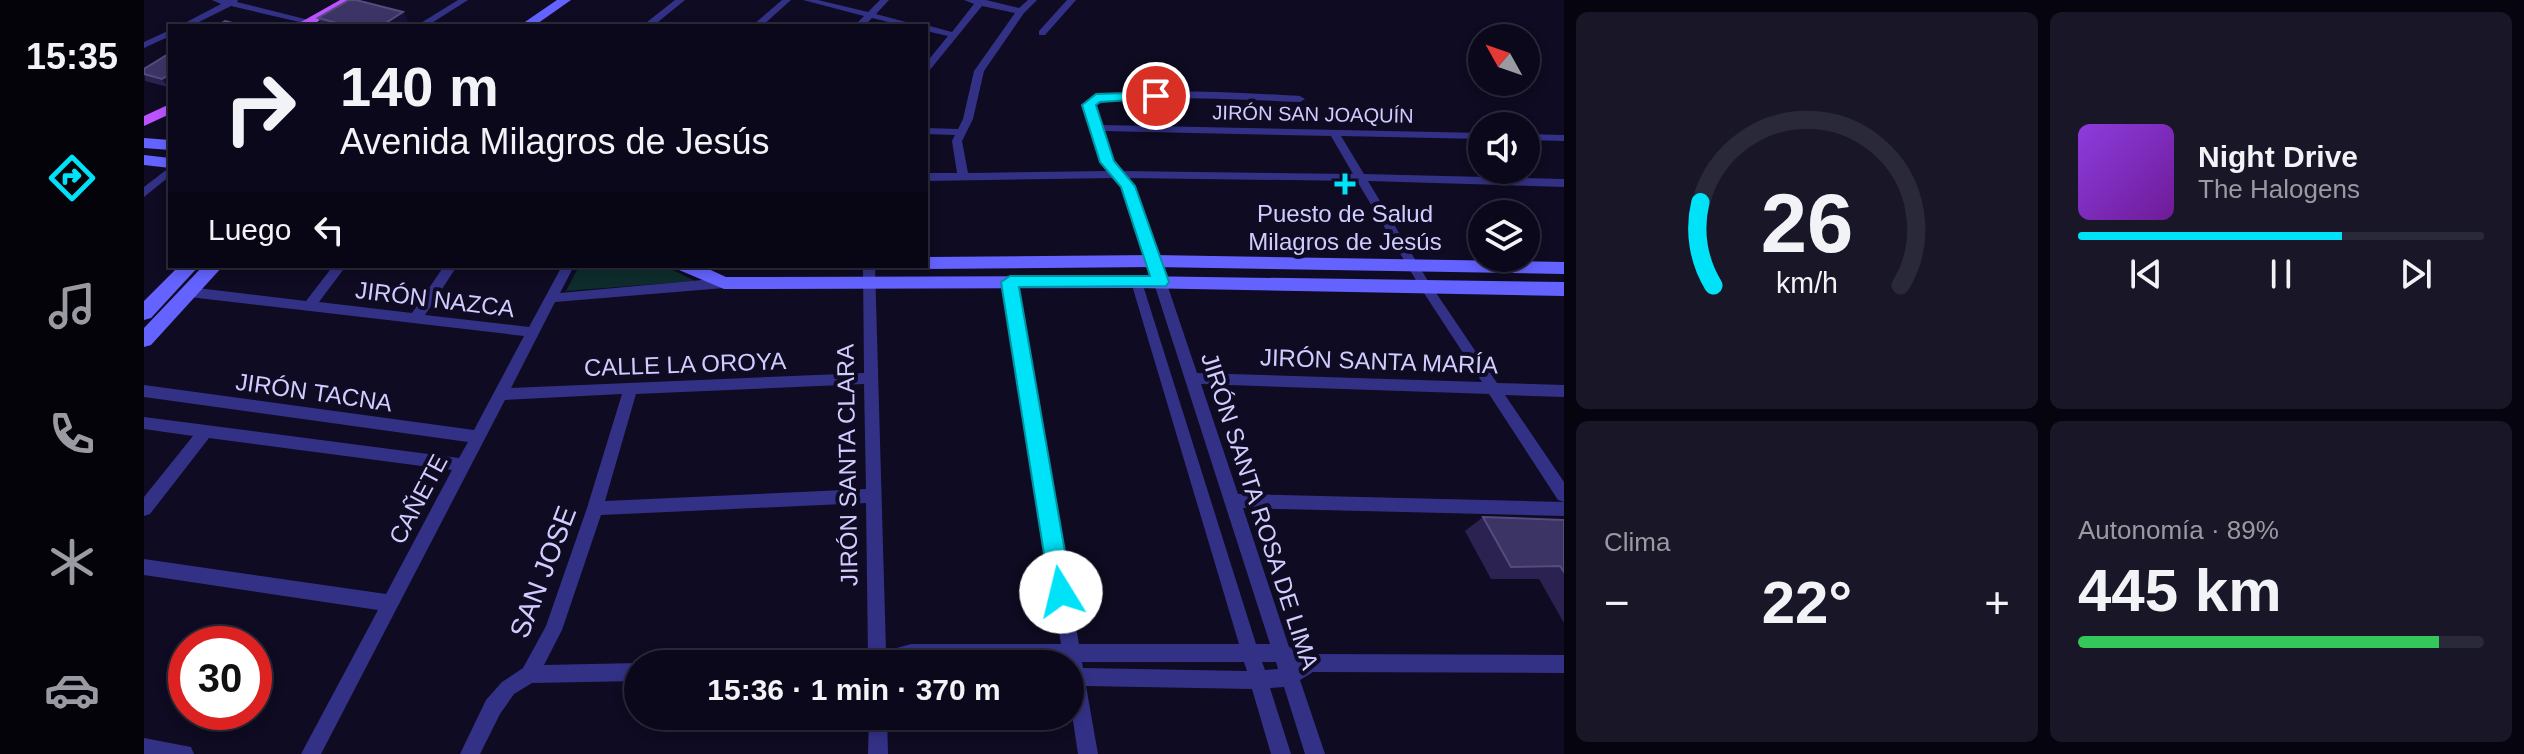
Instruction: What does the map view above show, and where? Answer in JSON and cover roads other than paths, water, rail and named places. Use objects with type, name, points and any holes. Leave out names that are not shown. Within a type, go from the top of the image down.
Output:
[{"type":"main road","points":[[309,24],[349,0]]},
{"type":"main road","points":[[309,24],[366,0]]},
{"type":"main road","points":[[144,112],[168,98]]},
{"type":"main road","points":[[144,122],[168,109]]},
{"type":"street","points":[[216,0],[309,24]]},
{"type":"street","points":[[424,24],[464,0]]},
{"type":"street","points":[[528,24],[565,0]]},
{"type":"street","points":[[547,24],[583,0]]},
{"type":"street","points":[[650,24],[681,0]]},
{"type":"street","points":[[759,24],[787,0]]},
{"type":"street","points":[[807,0],[908,24]]},
{"type":"street","points":[[861,24],[885,0]]},
{"type":"street","points":[[968,0],[1021,11]]},
{"type":"street","points":[[963,176],[957,141],[983,62],[1021,11],[1033,0]]},
{"type":"street","points":[[1042,33],[1072,0]]},
{"type":"street","points":[[928,67],[981,1]]},
{"type":"street","points":[[188,24],[233,2]]},
{"type":"street","points":[[928,28],[954,35]]},
{"type":"street","points":[[144,45],[168,34]]},
{"type":"street","points":[[1095,128],[1089,105],[1096,98],[1185,95],[1300,99]]},
{"type":"street","name":"JIRÓN SAN JOAQUÍN","points":[[1095,128],[1468,136]]},
{"type":"street","name":"JIRÓN SANTA ROSA DE LIMA","points":[[1095,128],[1107,162],[1128,186],[1315,754]]},
{"type":"street","points":[[928,131],[961,132]]},
{"type":"street","points":[[1334,133],[1411,264],[1564,495]]},
{"type":"street","points":[[1540,137],[1564,138]]},
{"type":"street","points":[[144,143],[168,145]]},
{"type":"street","points":[[144,160],[168,163]]},
{"type":"street","points":[[144,193],[168,172]]},
{"type":"street","points":[[928,177],[1117,173],[1360,176],[1564,183]]},
{"type":"street","points":[[928,263],[1154,261],[1564,268]]},
{"type":"street","points":[[144,313],[188,268]]},
{"type":"street","points":[[144,340],[212,268]]},
{"type":"street","points":[[309,306],[338,268]]},
{"type":"street","points":[[416,318],[450,268]]},
{"type":"street","name":"CAÑETE","points":[[311,754],[567,268]]},
{"type":"street","points":[[690,268],[724,283],[870,274],[1010,282],[1424,284],[1564,289]]},
{"type":"street","name":"JIRÓN SANTA CLARA","points":[[870,274],[876,650]]},
{"type":"street","points":[[1010,282],[1070,650]]},
{"type":"street","name":"JIRÓN SANTA ROSA DE LIMA","points":[[1137,282],[1281,754]]},
{"type":"street","name":"JIRÓN NAZCA","points":[[551,298],[724,283]]},
{"type":"street","name":"JIRÓN NAZCA","points":[[189,292],[533,332]]},
{"type":"street","name":"CALLE LA OROYA","points":[[501,394],[872,378]]},
{"type":"street","name":"JIRÓN SANTA MARÍA","points":[[1192,378],[1494,386],[1564,391]]},
{"type":"street","name":"SAN JOSE","points":[[470,754],[493,707],[508,688],[529,674],[553,630],[595,508],[631,388]]},
{"type":"street","name":"JIRÓN TACNA","points":[[144,391],[478,437]]},
{"type":"street","points":[[144,423],[463,465]]},
{"type":"street","points":[[144,509],[205,432]]},
{"type":"street","points":[[595,508],[874,496]]},
{"type":"street","points":[[1233,501],[1564,509]]},
{"type":"street","points":[[144,567],[390,603]]},
{"type":"street","points":[[1084,654],[1280,653],[1311,663],[1564,664]]},
{"type":"street","points":[[1084,677],[1258,680],[1288,677],[1311,663]]},
{"type":"street","points":[[529,674],[624,672]]},
{"type":"street","points":[[878,730],[878,754]]},
{"type":"street","points":[[1083,730],[1088,754]]},
{"type":"street","points":[[144,748],[184,754]]},
{"type":"place","name":"Puesto de Salud Milagros de Jesús","points":[[1345,184]]}]
